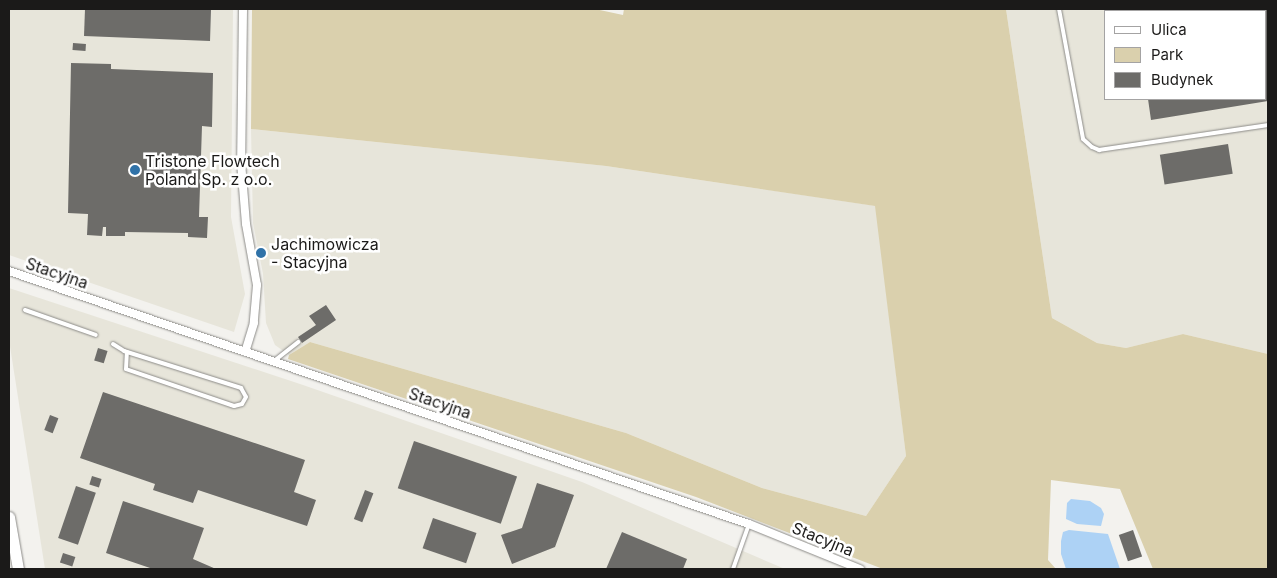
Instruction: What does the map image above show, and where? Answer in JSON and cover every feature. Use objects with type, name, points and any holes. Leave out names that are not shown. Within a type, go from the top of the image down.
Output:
[{"type":"main road","points":[[9,517],[18,569]]},
{"type":"street","points":[[243,9],[241,162],[246,224],[257,285],[254,323],[245,352]]},
{"type":"street","name":"Stacyjna","points":[[9,271],[749,524],[860,569]]},
{"type":"lane","points":[[1059,9],[1083,139],[1092,147],[1099,150],[1268,125]]},
{"type":"lane","points":[[25,310],[96,335]]},
{"type":"lane","points":[[274,361],[298,342]]},
{"type":"lane","points":[[113,344],[127,352],[241,388],[246,397],[242,404],[234,406],[126,369],[127,352]]},
{"type":"lane","points":[[733,569],[749,524]]},
{"type":"shaded area","points":[[9,9],[233,9],[231,217],[245,294],[234,332],[9,255]]},
{"type":"shaded area","points":[[1006,9],[1268,9],[1268,354],[1183,334],[1126,348],[1097,343],[1052,318]]},
{"type":"shaded area","points":[[251,129],[606,166],[876,206],[906,456],[866,516],[762,488],[626,433],[310,342],[289,355],[275,345],[266,323],[263,274],[253,223]]},
{"type":"shaded area","points":[[9,288],[303,385],[582,482],[785,569],[45,569],[9,340]]},
{"type":"green space","points":[[252,9],[595,9],[623,15],[624,9],[1006,9],[1052,318],[1097,343],[1126,348],[1183,334],[1268,354],[1268,569],[1153,569],[1120,489],[1051,480],[1048,560],[1056,569],[883,569],[696,497],[288,359],[289,355],[310,342],[626,433],[762,488],[866,516],[906,456],[875,206],[606,166],[251,129]]},
{"type":"water","points":[[1071,499],[1090,501],[1101,508],[1104,514],[1101,526],[1077,524],[1066,519],[1067,503]]},
{"type":"water","points":[[1069,530],[1108,534],[1120,569],[1066,569],[1061,554],[1061,541],[1063,532]]},
{"type":"building","points":[[85,9],[211,9],[210,41],[84,36]]},
{"type":"building","points":[[1133,9],[1268,9],[1268,101],[1151,120],[1148,100],[1267,100],[1267,10]]},
{"type":"building","points":[[73,43],[86,44],[85,51],[73,50]]},
{"type":"building","name":"Tristone Flowtech Poland Sp. z o.o.","points":[[71,63],[111,64],[111,69],[213,73],[212,127],[202,126],[199,217],[208,217],[207,238],[188,237],[188,233],[125,232],[125,236],[106,236],[106,227],[103,227],[102,236],[87,235],[88,214],[68,213]]},
{"type":"building","points":[[1228,144],[1233,174],[1165,184],[1160,155]]},
{"type":"building","points":[[326,305],[336,320],[302,343],[298,337],[316,325],[309,316]]},
{"type":"building","points":[[98,348],[108,351],[104,363],[94,360]]},
{"type":"building","points":[[103,392],[305,460],[294,492],[316,500],[307,526],[198,490],[193,503],[153,490],[155,484],[80,458]]},
{"type":"building","points":[[50,415],[58,418],[53,433],[44,430]]},
{"type":"building","points":[[414,441],[517,476],[501,524],[398,488]]},
{"type":"building","points":[[92,476],[102,479],[99,488],[89,485]]},
{"type":"building","points":[[537,483],[574,495],[555,547],[512,564],[501,535],[522,528]]},
{"type":"building","points":[[76,486],[96,493],[78,545],[58,538]]},
{"type":"building","points":[[365,490],[373,493],[362,522],[354,519]]},
{"type":"building","points":[[123,501],[204,528],[193,559],[216,569],[153,569],[106,553]]},
{"type":"building","points":[[433,518],[476,533],[466,563],[423,548]]},
{"type":"building","points":[[1133,530],[1142,556],[1128,561],[1119,535]]},
{"type":"building","points":[[622,532],[687,559],[683,569],[606,569]]},
{"type":"building","points":[[63,553],[75,557],[72,567],[60,563]]},
{"type":"place","name":"Tristone Flowtech Poland Sp. z o.o.","points":[[135,170]]},
{"type":"place","name":"Jachimowicza - Stacyjna","points":[[261,253]]}]
